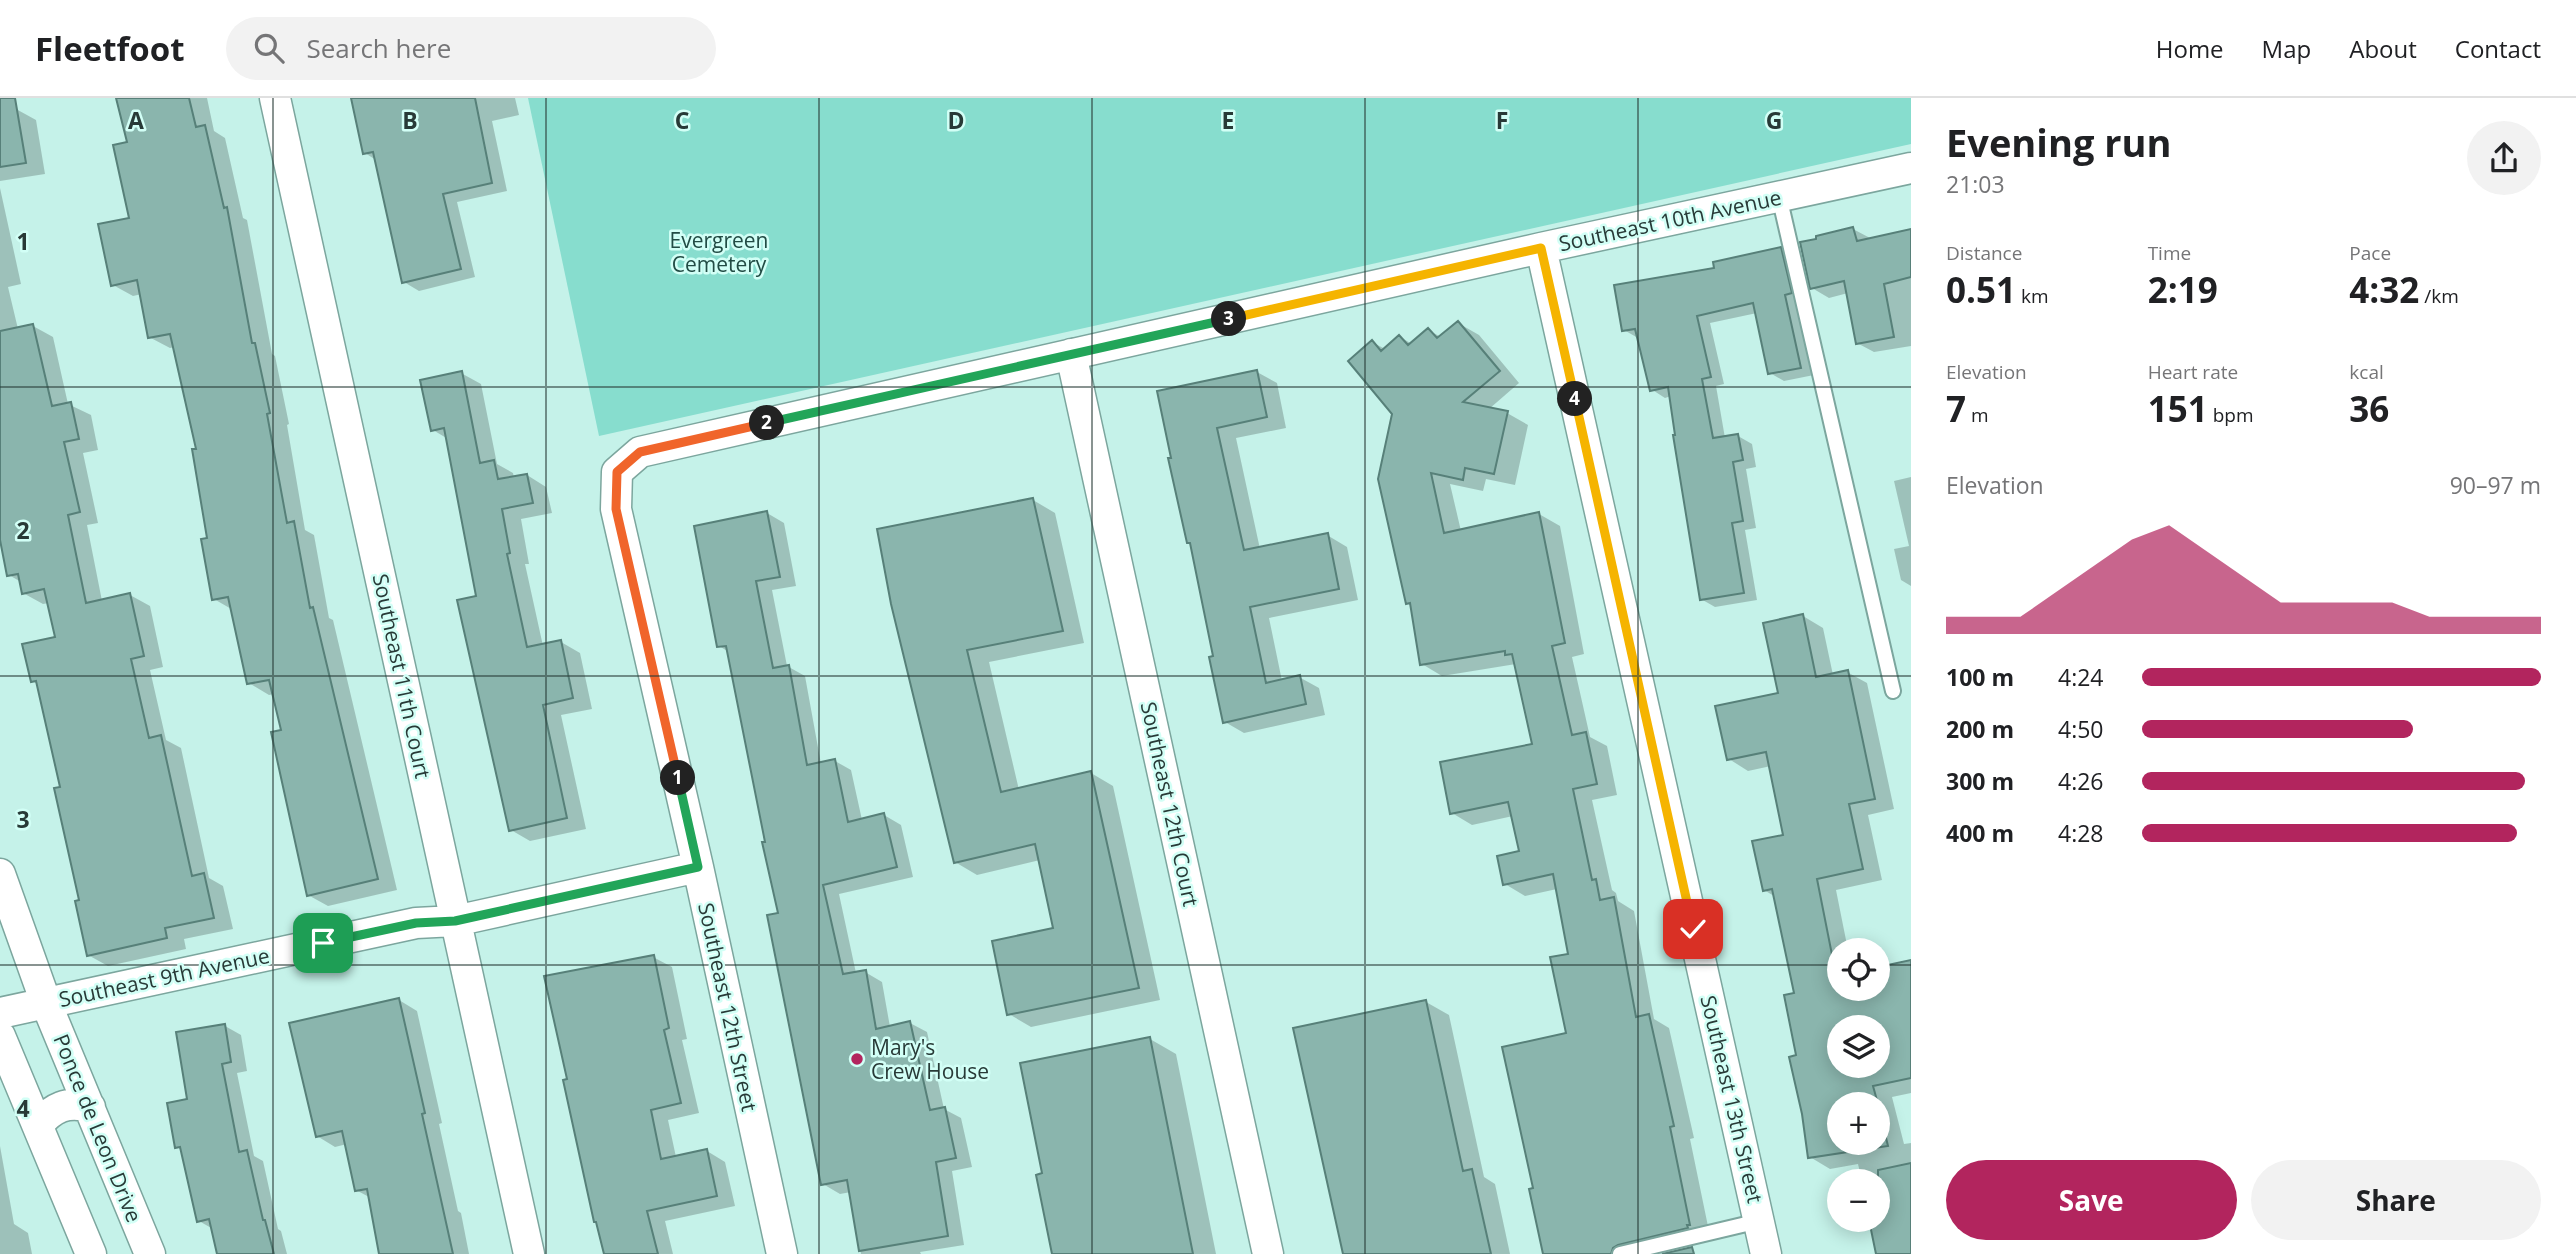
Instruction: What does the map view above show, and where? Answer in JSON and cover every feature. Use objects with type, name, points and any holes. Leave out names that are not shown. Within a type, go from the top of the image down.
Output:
[{"type":"street","name":"Southeast 11th Court","points":[[275,98],[530,1254]]},
{"type":"street","name":"Southeast 10th Avenue","points":[[617,472],[640,452],[1541,248],[1911,168]]},
{"type":"street","name":"Southeast 13th Street","points":[[1541,248],[1766,1254]]},
{"type":"street","name":"Southeast 12th Court","points":[[1071,354],[1269,1254]]},
{"type":"street","name":"Southeast 12th Street","points":[[617,472],[616,509],[698,867],[782,1254]]},
{"type":"street","name":"Southeast 9th Avenue","points":[[0,1013],[416,923],[455,921],[698,867]]},
{"type":"street","name":"Ponce de Leon Drive","points":[[0,874],[46,1003],[150,1254]]},
{"type":"street","points":[[0,1036],[91,1254]]},
{"type":"street","points":[[38,1125],[47,1113],[60,1106],[75,1103],[90,1107]]},
{"type":"lane","points":[[1779,197],[1893,691]]},
{"type":"lane","points":[[1620,1254],[1759,1221]]},
{"type":"green space","name":"Evergreen Cemetery","points":[[528,98],[1911,98],[1911,144],[599,436]]},
{"type":"building","points":[[0,98],[15,98],[26,163],[0,167]]},
{"type":"building","points":[[116,98],[189,98],[196,127],[205,125],[224,208],[227,207],[252,343],[255,343],[270,413],[267,414],[287,523],[294,521],[310,608],[313,607],[378,879],[307,896],[271,732],[281,730],[269,680],[247,684],[228,597],[212,600],[201,539],[207,538],[192,449],[196,449],[170,334],[148,338],[137,280],[111,286],[98,224],[129,218],[113,145],[127,142]]},
{"type":"building","points":[[351,98],[475,98],[492,183],[443,194],[461,269],[402,283],[373,152],[363,154]]},
{"type":"building","points":[[1853,227],[1857,241],[1911,229],[1911,277],[1884,284],[1894,337],[1856,344],[1844,281],[1810,289],[1800,242]]},
{"type":"building","points":[[1781,247],[1792,293],[1785,295],[1801,368],[1768,374],[1753,303],[1697,316],[1711,377],[1702,379],[1713,438],[1738,434],[1743,460],[1733,462],[1743,521],[1732,523],[1744,593],[1700,600],[1673,435],[1668,387],[1650,391],[1635,329],[1622,331],[1614,285],[1714,268],[1713,262]]},
{"type":"building","points":[[1458,321],[1500,371],[1463,402],[1508,411],[1494,474],[1465,468],[1463,480],[1431,473],[1444,533],[1539,512],[1565,643],[1552,646],[1572,735],[1586,732],[1597,784],[1573,789],[1592,880],[1596,879],[1600,900],[1614,897],[1636,1017],[1649,1014],[1674,1126],[1670,1127],[1690,1225],[1687,1225],[1688,1228],[1618,1245],[1613,1248],[1611,1254],[1543,1254],[1529,1189],[1533,1188],[1502,1047],[1566,1033],[1550,957],[1568,954],[1553,874],[1503,885],[1497,856],[1519,851],[1508,802],[1450,814],[1440,762],[1532,744],[1512,654],[1505,655],[1505,651],[1420,665],[1410,603],[1406,604],[1378,479],[1392,414],[1348,361],[1372,340],[1381,351],[1399,335],[1408,345],[1428,328],[1437,338]]},
{"type":"building","points":[[33,324],[52,406],[71,402],[79,439],[64,442],[80,512],[68,515],[86,603],[130,593],[144,656],[131,659],[149,738],[161,735],[192,876],[204,873],[214,918],[165,928],[167,938],[87,956],[75,901],[79,900],[54,788],[60,787],[36,681],[31,682],[22,644],[55,637],[44,589],[22,594],[18,574],[7,576],[0,540],[0,331]]},
{"type":"building","points":[[1257,370],[1267,417],[1217,428],[1244,550],[1328,533],[1339,589],[1250,607],[1266,683],[1300,675],[1306,704],[1223,723],[1209,657],[1213,656],[1190,543],[1187,543],[1168,458],[1171,458],[1157,391]]},
{"type":"building","points":[[462,371],[480,463],[494,460],[498,479],[527,474],[533,503],[502,509],[510,553],[507,554],[527,647],[561,640],[573,698],[543,705],[567,818],[509,831],[457,600],[476,596],[444,428],[431,431],[420,380]]},
{"type":"building","points":[[1033,498],[1063,631],[967,650],[1001,792],[1091,771],[1139,988],[1007,1015],[992,941],[1053,928],[1035,844],[954,863],[891,604],[877,529]]},
{"type":"building","points":[[767,511],[780,577],[756,581],[773,668],[789,665],[807,765],[835,759],[848,822],[884,813],[897,867],[823,885],[843,974],[866,970],[876,1029],[910,1021],[930,1110],[945,1107],[956,1158],[936,1162],[948,1236],[859,1251],[847,1180],[821,1185],[767,915],[778,913],[762,842],[765,842],[726,646],[717,647],[694,526]]},
{"type":"building","points":[[1803,614],[1816,677],[1848,670],[1875,799],[1849,804],[1863,869],[1817,879],[1829,938],[1827,1001],[1890,1001],[1890,964],[1911,960],[1911,1078],[1873,1086],[1875,1092],[1827,1092],[1828,1155],[1808,1158],[1802,1114],[1789,1057],[1796,1055],[1784,995],[1794,993],[1772,889],[1763,891],[1752,841],[1783,835],[1766,752],[1727,760],[1715,706],[1778,693],[1763,623]]},
{"type":"building","points":[[654,955],[669,1028],[664,1030],[681,1103],[651,1110],[661,1159],[707,1149],[717,1196],[647,1211],[658,1254],[604,1254],[594,1222],[563,1080],[567,1079],[544,976]]},
{"type":"building","points":[[399,998],[453,1254],[379,1254],[367,1189],[355,1191],[342,1131],[316,1137],[289,1023]]},
{"type":"building","points":[[1426,1000],[1463,1171],[1472,1169],[1491,1254],[1343,1254],[1293,1028]]},
{"type":"building","points":[[225,1024],[231,1062],[222,1064],[239,1152],[247,1150],[263,1220],[274,1254],[217,1254],[209,1219],[197,1222],[180,1147],[175,1148],[167,1103],[187,1099],[176,1032]]},
{"type":"building","points":[[1150,1037],[1193,1254],[1052,1254],[1036,1175],[1042,1173],[1020,1063]]},
{"type":"building","points":[[1911,1163],[1911,1254],[1876,1254],[1871,1232],[1890,1232],[1890,1169],[1883,1169]]},
{"type":"building","points":[[1692,1247],[1694,1254],[1662,1254]]},
{"type":"place","name":"Mary's Crew House","points":[[857,1059]]},
{"type":"route","points":[[323,943],[416,923],[455,921],[698,867],[616,509],[617,472],[640,452],[1541,248],[1693,929]]}]
